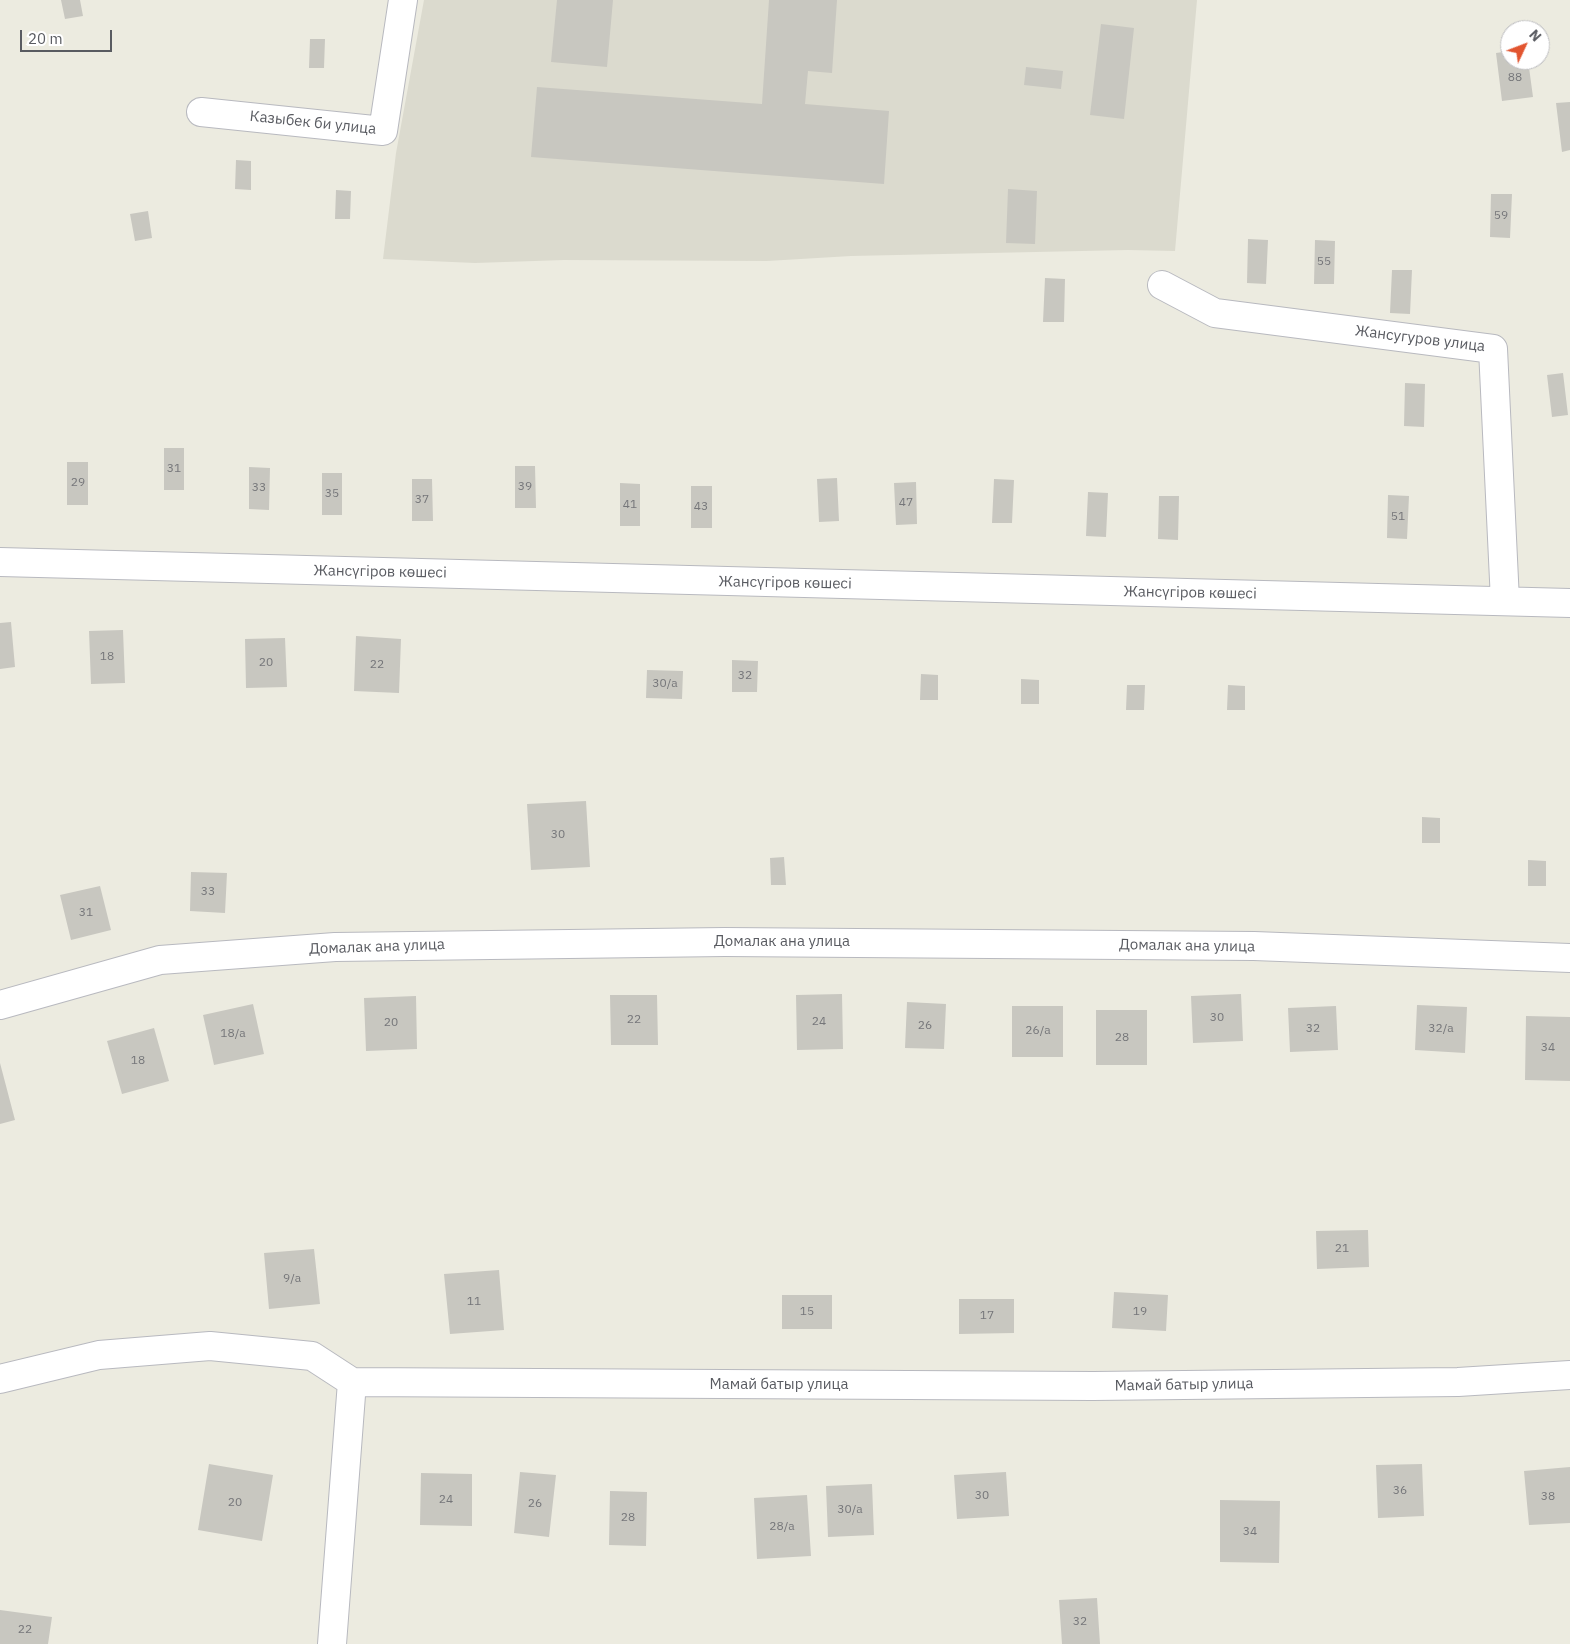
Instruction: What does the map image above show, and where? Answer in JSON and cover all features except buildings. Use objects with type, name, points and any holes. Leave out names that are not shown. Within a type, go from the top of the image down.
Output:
[{"type":"street","name":"Казыбек би улица","points":[[201,112],[383,131],[403,0]]},
{"type":"street","name":"Жансугуров улица","points":[[1162,285],[1215,313],[1493,349],[1505,601]]},
{"type":"street","name":"Жансүгіров көшесі","points":[[0,562],[1570,603]]},
{"type":"street","name":"Домалак ана улица","points":[[0,1005],[160,960],[335,947],[725,942],[1244,946],[1570,958]]},
{"type":"street","points":[[0,1379],[99,1355],[210,1346],[312,1356],[352,1382],[332,1644]]},
{"type":"street","name":"Мамай батыр улица","points":[[352,1382],[1093,1386],[1458,1382],[1570,1375]]},
{"type":"shaded area","points":[[424,0],[1197,0],[1175,251],[1128,250],[851,256],[767,261],[564,260],[475,263],[383,259],[396,153]]}]
